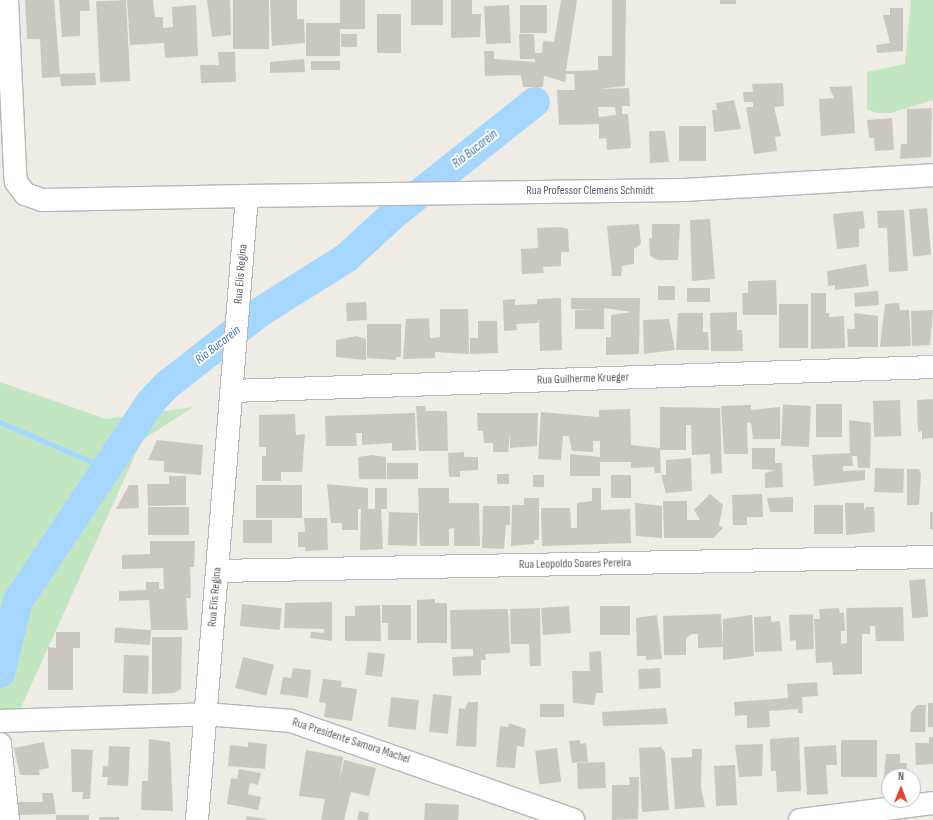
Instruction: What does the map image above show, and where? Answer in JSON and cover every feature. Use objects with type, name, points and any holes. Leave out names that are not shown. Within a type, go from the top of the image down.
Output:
[{"type":"street","points":[[7,0],[16,182],[25,194],[42,200],[247,196]]},
{"type":"street","name":"Rua Professor Clemens Schmidt","points":[[247,196],[439,191],[684,190],[933,175]]},
{"type":"street","name":"Rua Elis Regina","points":[[197,820],[247,196]]},
{"type":"street","name":"Rua Guilherme Krueger","points":[[232,391],[933,367]]},
{"type":"street","name":"Rua Leopoldo Soares Pereira","points":[[217,571],[933,557]]},
{"type":"street","name":"Rua Presidente Samora Machel","points":[[0,721],[206,714],[306,725],[572,820]]},
{"type":"street","points":[[0,744],[8,820]]},
{"type":"street","points":[[800,820],[933,803]]},
{"type":"green space","points":[[911,0],[933,0],[933,100],[891,113],[876,113],[867,109],[867,72],[905,64]]},
{"type":"green space","points":[[0,382],[106,419],[193,407],[142,440],[19,712],[0,713]]},
{"type":"building","points":[[25,0],[54,0],[60,74],[95,73],[96,85],[61,86],[60,77],[42,78],[40,39],[27,39]]},
{"type":"building","points":[[59,0],[89,0],[90,11],[80,11],[80,36],[62,37]]},
{"type":"building","points":[[126,0],[130,81],[100,82],[96,2]]},
{"type":"building","points":[[127,0],[153,0],[155,17],[163,17],[163,28],[173,27],[172,7],[196,5],[198,56],[165,58],[164,43],[130,45]]},
{"type":"building","points":[[207,0],[230,0],[231,35],[212,37]]},
{"type":"building","points":[[233,0],[269,0],[269,49],[233,49]]},
{"type":"building","points":[[270,0],[297,0],[297,19],[304,19],[305,43],[272,46]]},
{"type":"building","points":[[340,0],[365,0],[365,29],[340,29]]},
{"type":"building","points":[[411,0],[443,0],[443,25],[411,25]]},
{"type":"building","points":[[451,0],[472,0],[472,14],[481,14],[480,37],[451,38]]},
{"type":"building","points":[[561,0],[577,0],[566,71],[598,70],[598,56],[612,56],[612,0],[626,0],[625,86],[600,89],[629,88],[630,106],[622,106],[622,114],[628,114],[631,148],[607,150],[606,138],[599,139],[599,124],[559,125],[557,90],[575,90],[574,74],[566,74],[565,82],[544,76],[543,87],[523,87],[521,75],[485,76],[484,51],[494,51],[494,59],[535,62],[535,59],[520,59],[519,34],[534,34],[535,53],[542,53],[543,41],[554,42]],"holes":[[[598,107],[615,107],[616,115],[599,117]]]},
{"type":"building","points":[[720,0],[736,0],[736,4],[720,4]]},
{"type":"building","points":[[509,5],[511,43],[486,44],[484,6]]},
{"type":"building","points":[[520,5],[547,5],[547,33],[520,33]]},
{"type":"building","points":[[890,8],[903,8],[903,51],[877,53],[876,45],[890,43],[883,15],[890,15]]},
{"type":"building","points":[[377,14],[401,14],[401,53],[377,53]]},
{"type":"building","points":[[306,23],[340,23],[340,56],[306,56]]},
{"type":"building","points":[[341,34],[357,34],[357,47],[341,47]]},
{"type":"building","points":[[218,52],[235,52],[236,82],[201,83],[200,65],[219,65]]},
{"type":"building","points":[[304,59],[305,72],[270,73],[270,62]]},
{"type":"building","points":[[311,61],[340,61],[340,70],[311,70]]},
{"type":"building","points":[[783,83],[784,106],[774,107],[781,136],[775,137],[777,151],[754,154],[746,107],[753,107],[753,102],[744,102],[743,92],[753,92],[752,84]]},
{"type":"building","points":[[852,86],[855,133],[821,136],[819,99],[834,98],[829,87]]},
{"type":"building","points":[[734,100],[741,129],[714,132],[712,110],[717,110],[716,103]]},
{"type":"building","points":[[932,108],[931,157],[900,159],[901,144],[907,144],[907,109]]},
{"type":"building","points":[[892,118],[894,150],[875,151],[874,138],[869,138],[867,120]]},
{"type":"building","points":[[679,126],[706,126],[706,161],[679,161]]},
{"type":"building","points":[[649,131],[665,131],[669,162],[650,163]]},
{"type":"building","points":[[927,208],[931,255],[913,256],[909,210]]},
{"type":"building","points":[[904,210],[908,271],[889,272],[887,228],[878,228],[877,211]]},
{"type":"building","points":[[863,211],[865,228],[859,229],[859,247],[837,249],[833,214]]},
{"type":"building","points":[[710,219],[715,279],[692,281],[690,220]]},
{"type":"building","points":[[639,224],[641,244],[634,249],[634,264],[622,266],[621,276],[612,276],[607,226]]},
{"type":"building","points":[[652,224],[680,224],[678,260],[658,260],[650,256],[649,238],[652,239]]},
{"type":"building","points":[[559,227],[568,229],[569,252],[561,252],[561,266],[543,267],[544,273],[522,274],[521,249],[538,248],[537,228]]},
{"type":"building","points":[[866,264],[869,286],[835,290],[835,285],[828,286],[827,271]]},
{"type":"building","points":[[776,280],[777,315],[743,315],[742,293],[748,293],[748,281]]},
{"type":"building","points":[[658,286],[675,286],[675,300],[658,300]]},
{"type":"building","points":[[687,288],[710,288],[710,302],[687,302]]},
{"type":"building","points":[[878,291],[879,305],[855,307],[854,293]]},
{"type":"building","points":[[811,293],[826,293],[826,313],[829,313],[829,317],[844,316],[845,348],[811,349]]},
{"type":"building","points":[[561,298],[562,350],[540,351],[539,317],[538,323],[516,324],[517,330],[504,331],[503,300],[515,299],[515,305],[537,304],[537,299]]},
{"type":"building","points":[[571,298],[640,298],[639,354],[606,355],[606,337],[611,337],[611,315],[632,312],[604,308],[604,329],[575,329],[575,310],[594,309],[571,309]]},
{"type":"building","points":[[366,302],[367,320],[347,321],[346,303]]},
{"type":"building","points":[[899,303],[900,310],[909,310],[911,346],[880,347],[885,304]]},
{"type":"building","points":[[779,304],[808,304],[808,348],[779,348]]},
{"type":"building","points":[[440,309],[468,309],[469,354],[435,352],[435,358],[403,359],[406,319],[429,318],[430,338],[440,337]]},
{"type":"building","points":[[933,310],[930,345],[912,346],[911,311]]},
{"type":"building","points":[[737,312],[737,330],[742,330],[743,351],[711,351],[710,313]]},
{"type":"building","points":[[678,313],[703,313],[703,332],[708,332],[709,350],[676,350]]},
{"type":"building","points":[[854,313],[878,316],[878,347],[848,347],[847,329],[855,329]]},
{"type":"building","points":[[669,319],[675,350],[644,354],[643,320]]},
{"type":"building","points":[[478,321],[497,321],[498,353],[470,354],[470,338],[478,338]]},
{"type":"building","points":[[367,324],[401,324],[401,357],[396,357],[396,360],[367,358]]},
{"type":"building","points":[[357,336],[366,339],[366,360],[336,357],[336,340]]},
{"type":"building","points":[[933,399],[933,438],[922,439],[922,431],[918,432],[917,400]]},
{"type":"building","points":[[900,400],[901,436],[874,437],[873,401]]},
{"type":"building","points":[[816,404],[842,404],[842,437],[816,437]]},
{"type":"building","points":[[751,405],[751,410],[780,407],[780,439],[753,439],[751,423],[747,422],[748,454],[724,454],[721,406]]},
{"type":"building","points":[[783,405],[811,406],[809,447],[781,445]]},
{"type":"building","points":[[416,406],[425,406],[426,411],[447,411],[448,451],[419,451]]},
{"type":"building","points":[[660,407],[720,408],[722,473],[711,474],[710,454],[692,455],[691,425],[686,425],[686,450],[660,450],[661,473],[655,473],[654,467],[631,468],[631,462],[600,462],[600,476],[570,476],[570,454],[600,457],[600,441],[593,441],[593,452],[572,451],[569,436],[563,436],[561,460],[538,459],[541,412],[599,417],[599,410],[630,409],[631,445],[660,448]]},
{"type":"building","points":[[415,413],[416,450],[392,451],[392,443],[362,445],[362,433],[356,433],[357,446],[326,446],[325,416]]},
{"type":"building","points":[[477,413],[538,413],[537,446],[510,448],[510,433],[508,452],[493,452],[493,443],[484,443],[483,431],[478,431]]},
{"type":"building","points":[[295,414],[296,435],[305,434],[302,472],[281,472],[281,481],[262,481],[262,456],[266,456],[266,447],[259,447],[259,415]]},
{"type":"building","points":[[849,420],[871,423],[870,468],[858,468],[857,456],[852,456],[853,466],[843,466],[843,471],[865,470],[865,480],[814,486],[812,455],[850,453]]},
{"type":"building","points":[[157,440],[203,445],[201,475],[164,472],[164,461],[148,460]]},
{"type":"building","points":[[752,448],[775,448],[775,463],[782,463],[783,487],[765,488],[765,473],[775,470],[752,469]]},
{"type":"building","points":[[464,452],[464,457],[478,457],[478,470],[460,471],[460,477],[449,477],[448,453]]},
{"type":"building","points":[[372,455],[386,457],[386,479],[359,479],[358,457]]},
{"type":"building","points":[[691,458],[692,491],[666,493],[661,475],[666,475],[666,460]]},
{"type":"building","points":[[387,463],[418,463],[418,479],[387,479]]},
{"type":"building","points":[[875,468],[904,469],[903,493],[874,492]]},
{"type":"building","points":[[907,469],[919,469],[921,474],[919,505],[907,505]]},
{"type":"building","points":[[497,474],[509,474],[509,484],[497,484]]},
{"type":"building","points":[[533,475],[544,475],[544,487],[533,487]]},
{"type":"building","points":[[611,475],[631,475],[631,498],[611,498]]},
{"type":"building","points":[[169,476],[186,476],[186,505],[148,506],[147,484],[169,484]]},
{"type":"building","points":[[327,484],[368,488],[368,509],[375,509],[375,488],[387,488],[387,509],[381,509],[383,549],[360,550],[361,509],[358,509],[358,530],[342,530],[342,523],[331,523]]},
{"type":"building","points":[[129,485],[138,485],[139,508],[116,509]]},
{"type":"building","points":[[256,485],[302,485],[302,518],[256,518]]},
{"type":"building","points":[[418,488],[449,488],[449,503],[479,503],[480,546],[454,546],[454,528],[449,529],[449,546],[420,546]]},
{"type":"building","points":[[592,488],[601,488],[601,510],[630,509],[631,543],[542,546],[541,508],[570,508],[571,528],[577,528],[577,503],[592,501]]},
{"type":"building","points":[[710,494],[723,505],[719,525],[723,528],[713,538],[664,538],[663,501],[687,501],[687,520],[700,520],[694,510]]},
{"type":"building","points":[[762,494],[763,517],[747,517],[747,525],[733,525],[732,495]]},
{"type":"building","points":[[793,497],[793,512],[770,512],[767,498]]},
{"type":"building","points":[[524,498],[539,498],[539,540],[534,540],[534,544],[511,546],[512,505],[524,505]]},
{"type":"building","points":[[635,503],[662,506],[662,538],[636,536]]},
{"type":"building","points":[[845,503],[864,503],[864,511],[866,507],[874,507],[875,532],[846,535]]},
{"type":"building","points":[[814,505],[843,505],[843,534],[814,534]]},
{"type":"building","points":[[483,506],[510,506],[510,525],[506,525],[504,549],[482,548]]},
{"type":"building","points":[[148,507],[189,507],[189,535],[148,535]]},
{"type":"building","points":[[389,512],[418,513],[417,546],[388,545]]},
{"type":"building","points":[[930,512],[933,512],[933,529],[930,529]]},
{"type":"building","points":[[304,518],[327,518],[328,550],[305,551],[305,547],[298,547],[298,532],[305,532]]},
{"type":"building","points":[[243,520],[272,520],[272,543],[243,543]]},
{"type":"building","points":[[150,541],[195,541],[194,567],[190,567],[191,598],[186,598],[188,630],[151,630],[149,600],[119,601],[119,591],[146,590],[146,582],[159,582],[159,589],[164,589],[163,568],[122,569],[122,555],[150,554]]},
{"type":"building","points":[[925,579],[928,617],[912,618],[909,580]]},
{"type":"building","points":[[435,599],[435,603],[447,603],[447,643],[417,643],[417,600]]},
{"type":"building","points":[[332,602],[332,641],[310,638],[311,632],[324,633],[324,629],[284,628],[285,603]]},
{"type":"building","points":[[242,604],[282,608],[279,630],[240,626]]},
{"type":"building","points":[[380,605],[381,641],[345,641],[345,616],[355,616],[355,606]]},
{"type":"building","points":[[382,605],[411,605],[411,640],[388,640],[388,623],[382,623]]},
{"type":"building","points":[[569,606],[571,633],[543,635],[541,608]]},
{"type":"building","points":[[600,606],[630,606],[630,635],[600,635]]},
{"type":"building","points":[[903,607],[904,641],[876,641],[875,626],[870,626],[870,634],[862,634],[862,674],[833,675],[832,662],[816,663],[814,619],[820,619],[819,609],[839,608],[840,613],[844,612],[845,631],[841,631],[841,644],[847,643],[846,608]]},
{"type":"building","points":[[540,608],[541,666],[530,666],[529,644],[511,644],[510,609]]},
{"type":"building","points":[[508,609],[510,653],[485,654],[486,660],[481,660],[481,675],[453,676],[452,657],[473,656],[473,649],[451,649],[450,610]]},
{"type":"building","points":[[721,614],[723,647],[698,648],[698,634],[692,634],[686,638],[686,655],[664,655],[663,616]]},
{"type":"building","points":[[813,614],[814,649],[796,650],[796,640],[790,641],[789,615]]},
{"type":"building","points":[[657,615],[662,659],[646,660],[646,656],[637,656],[636,618]]},
{"type":"building","points":[[752,615],[754,656],[723,660],[723,619]]},
{"type":"building","points":[[771,616],[771,622],[780,621],[782,651],[755,652],[754,617]]},
{"type":"building","points":[[115,627],[151,630],[150,645],[114,642]]},
{"type":"building","points":[[56,632],[80,632],[80,648],[73,648],[73,690],[48,690],[48,647],[56,648]]},
{"type":"building","points":[[152,637],[182,637],[181,689],[174,693],[152,694]]},
{"type":"building","points":[[601,651],[603,693],[596,693],[594,705],[573,703],[572,671],[590,671],[589,652]]},
{"type":"building","points":[[368,652],[385,654],[382,677],[365,675]]},
{"type":"building","points":[[124,655],[149,656],[148,694],[123,693]]},
{"type":"building","points":[[243,657],[274,665],[266,696],[235,688]]},
{"type":"building","points":[[293,668],[311,670],[308,698],[280,694],[283,677],[291,678]]},
{"type":"building","points":[[660,668],[661,688],[639,689],[638,669]]},
{"type":"building","points":[[323,679],[342,681],[341,687],[357,689],[352,721],[324,717],[326,703],[319,702]]},
{"type":"building","points":[[817,682],[818,696],[802,697],[803,713],[798,713],[798,709],[769,711],[770,727],[747,728],[747,715],[735,716],[734,702],[788,698],[787,684]]},
{"type":"building","points":[[433,694],[452,696],[448,734],[429,732]]},
{"type":"building","points":[[391,697],[419,700],[416,730],[388,727]]},
{"type":"building","points":[[468,702],[478,702],[476,747],[456,746],[459,708],[465,709]]},
{"type":"building","points":[[928,703],[933,703],[933,727],[928,727]]},
{"type":"building","points":[[540,704],[564,704],[564,717],[540,717]]},
{"type":"building","points":[[917,705],[926,705],[925,732],[910,732],[911,712]]},
{"type":"building","points":[[666,708],[668,724],[603,726],[602,712]]},
{"type":"building","points":[[509,723],[526,729],[524,747],[517,746],[515,768],[496,767],[500,726],[508,727]]},
{"type":"building","points":[[799,737],[801,791],[777,792],[776,771],[771,771],[770,739]]},
{"type":"building","points":[[929,737],[933,737],[933,764],[916,765],[915,743],[929,743]]},
{"type":"building","points":[[149,739],[170,742],[173,811],[141,810],[142,781],[148,781]]},
{"type":"building","points":[[580,740],[580,744],[586,743],[588,762],[572,763],[569,741]]},
{"type":"building","points":[[841,740],[877,740],[877,777],[841,777]]},
{"type":"building","points":[[44,742],[49,768],[39,770],[40,775],[20,775],[14,748]]},
{"type":"building","points":[[248,742],[267,744],[265,769],[228,766],[230,745],[248,747]]},
{"type":"building","points":[[763,744],[762,776],[739,777],[735,745]]},
{"type":"building","points":[[836,745],[837,765],[826,765],[828,794],[807,795],[804,747]]},
{"type":"building","points":[[109,746],[130,747],[128,786],[107,785],[108,777],[102,777],[103,766],[108,766]]},
{"type":"building","points":[[661,747],[665,752],[669,810],[642,812],[639,748]]},
{"type":"building","points":[[557,748],[561,782],[539,784],[535,751]]},
{"type":"building","points":[[71,749],[93,750],[90,799],[82,799],[83,792],[72,792]]},
{"type":"building","points":[[692,749],[702,749],[701,788],[705,807],[675,809],[671,758],[692,757]]},
{"type":"building","points":[[306,750],[343,757],[339,783],[344,760],[376,768],[369,796],[351,792],[344,820],[321,820],[325,799],[299,796]]},
{"type":"building","points":[[886,754],[900,754],[900,763],[907,763],[907,768],[885,768]]},
{"type":"building","points":[[605,762],[606,788],[578,789],[577,763]]},
{"type":"building","points":[[735,765],[737,805],[716,806],[714,766]]},
{"type":"building","points":[[239,769],[261,773],[258,785],[250,783],[248,794],[261,797],[258,810],[227,804],[231,778],[237,779]]},
{"type":"building","points":[[629,777],[639,777],[638,819],[612,820],[612,785],[630,785]]},
{"type":"building","points":[[42,793],[53,793],[56,814],[18,815],[16,802],[43,802]]},
{"type":"building","points":[[425,803],[459,805],[458,820],[424,820]]},
{"type":"building","points":[[359,811],[369,813],[368,820],[357,820]]},
{"type":"building","points":[[56,815],[89,815],[89,820],[56,820]]},
{"type":"building","points":[[247,816],[266,819],[266,820],[246,820]]},
{"type":"building","points":[[99,817],[119,817],[119,820],[99,820]]},
{"type":"waterway","name":"Rio Bucarein","points":[[0,673],[18,601],[150,403],[167,385],[260,312],[346,258],[394,214],[535,102]]},
{"type":"waterway","points":[[0,422],[106,468]]}]
